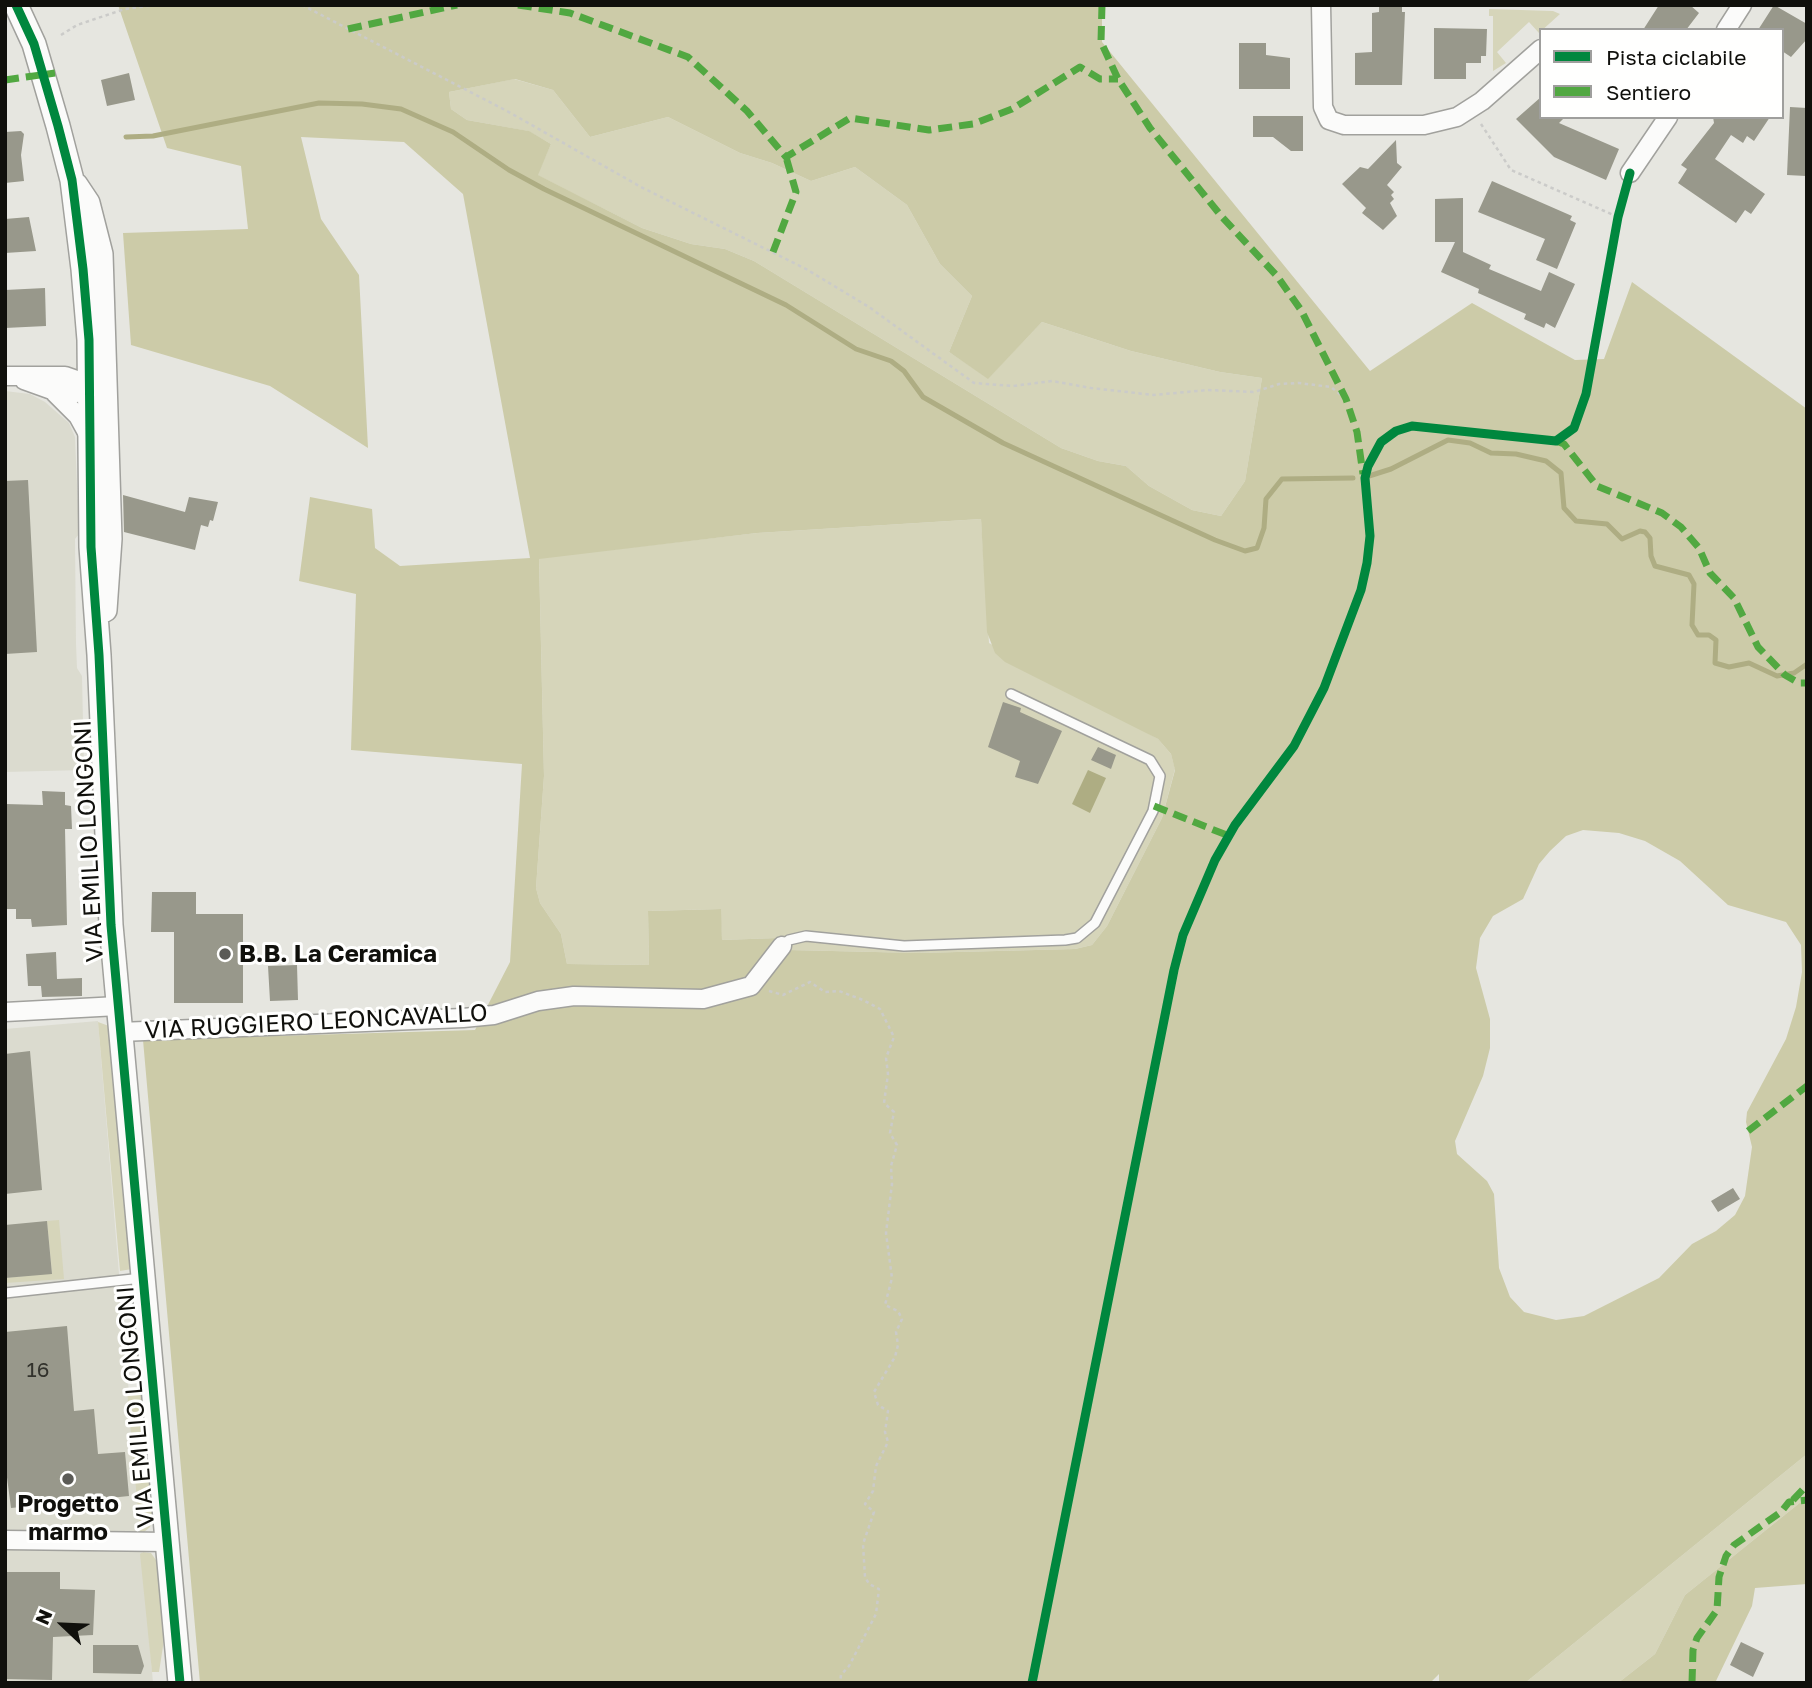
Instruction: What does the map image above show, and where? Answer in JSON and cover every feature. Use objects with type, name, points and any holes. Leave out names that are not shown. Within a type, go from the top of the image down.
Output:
[{"type":"street","name":"VIA EMILIO LONGONI","points":[[16,5],[45,75],[72,180],[89,340],[91,547],[99,655],[107,855],[120,1032],[180,1683]]},
{"type":"street","points":[[1321,5],[1323,107],[1329,120],[1345,125],[1424,125],[1442,122],[1471,109],[1539,51]]},
{"type":"street","points":[[1727,28],[1742,5]]},
{"type":"street","points":[[1630,173],[1667,119]]},
{"type":"street","name":"VIA EMILIO LONGONI","points":[[72,180],[88,203],[101,254],[110,539],[99,655]]},
{"type":"street","name":"VIA EMILIO LONGONI","points":[[90,388],[97,379],[95,275],[101,254]]},
{"type":"street","points":[[53,383],[80,361],[89,340]]},
{"type":"street","points":[[8,376],[53,383],[71,396],[90,388]]},
{"type":"street","points":[[53,383],[90,437]]},
{"type":"street","name":"VIA EMILIO LONGONI","points":[[90,388],[96,398],[98,520],[110,539]]},
{"type":"street","points":[[751,986],[782,946]]},
{"type":"street","name":"VIA RUGGIERO LEONCAVALLO","points":[[120,1032],[463,1018],[494,1015],[555,998],[704,999],[751,986]]},
{"type":"street","points":[[5,1012],[118,1006]]},
{"type":"street","points":[[5,1540],[169,1542]]},
{"type":"lane","points":[[782,946],[789,940],[806,936],[904,946],[1065,940],[1077,938],[1095,923],[1148,821],[1160,785],[1160,776],[1150,760],[1011,694]]},
{"type":"lane","points":[[5,1293],[144,1278]]},
{"type":"path","points":[[61,35],[77,25],[125,9],[155,5]]},
{"type":"path","points":[[302,5],[507,111],[641,187],[806,269],[869,307],[974,383],[1013,386],[1052,381],[1154,395],[1208,390],[1254,392],[1279,384],[1299,383],[1331,387],[1346,399]]},
{"type":"path","points":[[1471,109],[1511,170],[1619,212],[1616,231]]},
{"type":"path","points":[[751,986],[783,995],[810,982],[825,992],[839,991],[880,1009],[886,1018],[889,1032],[894,1037],[886,1058],[888,1073],[884,1103],[894,1112],[890,1133],[897,1145],[891,1166],[892,1184],[886,1233],[892,1278],[885,1305],[898,1311],[902,1319],[895,1332],[898,1345],[895,1357],[874,1392],[878,1405],[888,1411],[885,1432],[888,1442],[876,1466],[873,1492],[865,1504],[874,1512],[866,1525],[863,1544],[865,1577],[869,1584],[879,1589],[876,1614],[841,1675],[840,1683]]},
{"type":"shaded area","points":[[5,391],[30,394],[45,402],[69,423],[75,437],[79,534],[75,539],[76,644],[77,668],[82,676],[84,770],[5,772]]},
{"type":"shaded area","points":[[1088,770],[1106,778],[1090,813],[1072,804]]},
{"type":"shaded area","points":[[98,1021],[153,1683],[5,1683],[5,1029]]},
{"type":"green space","points":[[118,5],[1102,5],[1102,42],[1370,371],[1472,303],[1575,360],[1604,359],[1632,282],[1807,409],[1807,1454],[1525,1683],[1439,1683],[1439,1674],[1430,1683],[200,1683],[143,1040],[475,1030],[510,962],[522,764],[351,750],[356,594],[299,581],[310,497],[372,509],[375,548],[400,566],[530,558],[463,194],[404,142],[301,137],[321,219],[359,275],[368,448],[270,386],[131,345],[123,233],[248,229],[241,166],[167,148]],"holes":[[[515,79],[553,90],[590,137],[668,117],[740,153],[772,163],[811,181],[855,167],[907,205],[940,264],[972,296],[949,352],[988,379],[1042,322],[1131,351],[1220,372],[1262,378],[1245,481],[1221,516],[1192,510],[1149,486],[1126,466],[1098,461],[1061,448],[754,261],[725,249],[691,244],[642,228],[538,175],[551,144],[529,131],[467,120],[451,109],[449,92]],[[981,519],[987,632],[995,653],[1005,662],[1158,739],[1171,754],[1175,770],[1162,818],[1107,926],[1092,945],[1075,949],[918,953],[789,950],[777,938],[722,940],[721,909],[648,911],[649,965],[567,964],[561,934],[540,903],[536,888],[544,776],[539,559],[757,533]],[[1583,830],[1619,833],[1645,841],[1680,861],[1728,905],[1786,922],[1801,945],[1802,972],[1796,1007],[1786,1039],[1747,1112],[1746,1122],[1752,1147],[1745,1196],[1735,1215],[1716,1231],[1692,1244],[1659,1278],[1584,1316],[1556,1320],[1524,1312],[1510,1297],[1499,1268],[1494,1194],[1487,1181],[1457,1154],[1455,1141],[1483,1076],[1490,1048],[1490,1019],[1476,968],[1480,938],[1493,916],[1523,899],[1539,864],[1566,836]]]},
{"type":"green space","points":[[1489,9],[1553,11],[1560,14],[1545,28],[1539,28],[1539,33],[1529,22],[1497,52],[1506,63],[1493,71],[1493,16],[1489,16]]},
{"type":"green space","points":[[514,79],[553,90],[590,137],[668,117],[740,153],[772,163],[811,181],[855,167],[907,205],[940,264],[972,296],[949,352],[988,378],[1042,322],[1131,351],[1220,372],[1262,378],[1245,481],[1221,516],[1192,510],[1149,486],[1126,466],[1098,461],[1061,448],[754,261],[725,249],[691,244],[642,228],[537,175],[551,144],[528,131],[467,120],[451,109],[449,92]]},
{"type":"green space","points":[[981,519],[989,643],[1158,739],[1171,754],[1175,769],[1162,818],[1107,926],[1092,945],[1075,949],[918,953],[789,950],[777,938],[722,940],[720,909],[648,911],[649,965],[567,964],[561,934],[540,903],[536,888],[544,776],[539,558],[757,533]]},
{"type":"green space","points":[[98,1022],[109,1026],[112,1032],[132,1269],[120,1271]]},
{"type":"green space","points":[[59,1220],[64,1279],[5,1283],[5,1278],[52,1273],[47,1221]]},
{"type":"green space","points":[[127,1390],[144,1393],[154,1513],[150,1527],[143,1533],[140,1532]]},
{"type":"green space","points":[[1807,1454],[1807,1497],[1685,1595],[1655,1654],[1618,1683],[1525,1683]]},
{"type":"green space","points":[[1807,1497],[1807,1584],[1755,1588],[1752,1606],[1715,1683],[1618,1683],[1655,1654],[1685,1595]]},
{"type":"green space","points":[[151,1553],[158,1563],[164,1640],[159,1672],[152,1672],[140,1554]]},
{"type":"building","points":[[1379,5],[1402,5],[1402,12],[1405,12],[1402,85],[1355,85],[1355,53],[1372,52],[1372,13],[1379,12]]},
{"type":"building","points":[[1659,5],[1690,5],[1699,13],[1688,28],[1644,28]]},
{"type":"building","points":[[1774,5],[1807,24],[1807,39],[1791,57],[1784,52],[1784,28],[1759,28]]},
{"type":"building","points":[[1434,28],[1487,29],[1486,56],[1481,56],[1481,63],[1466,63],[1466,79],[1434,79]]},
{"type":"building","points":[[1239,43],[1266,43],[1266,55],[1290,58],[1290,89],[1239,89]]},
{"type":"building","points":[[129,73],[135,100],[107,106],[101,80]]},
{"type":"building","points":[[1539,99],[1539,119],[1563,119],[1559,123],[1619,149],[1606,180],[1554,157],[1516,119]]},
{"type":"building","points":[[1790,107],[1807,108],[1806,176],[1787,175]]},
{"type":"building","points":[[1253,116],[1303,116],[1303,151],[1291,151],[1273,137],[1253,137]]},
{"type":"building","points":[[1713,119],[1769,119],[1754,141],[1747,136],[1743,143],[1731,135],[1715,159],[1765,194],[1751,214],[1745,210],[1736,223],[1678,183],[1687,169],[1681,165],[1714,123]]},
{"type":"building","points":[[21,131],[24,134],[21,155],[24,181],[5,183],[5,132]]},
{"type":"building","points":[[1396,140],[1397,163],[1402,167],[1387,185],[1394,192],[1391,195],[1394,199],[1390,203],[1397,216],[1383,230],[1362,213],[1366,208],[1342,184],[1360,167],[1368,169]]},
{"type":"building","points":[[1492,181],[1572,216],[1570,220],[1576,223],[1557,269],[1536,260],[1545,239],[1478,212]]},
{"type":"building","points":[[1463,198],[1463,252],[1491,265],[1489,269],[1541,291],[1549,272],[1575,284],[1555,328],[1546,323],[1544,328],[1524,319],[1526,314],[1478,293],[1479,289],[1441,272],[1455,242],[1435,242],[1435,199]]},
{"type":"building","points":[[29,217],[36,251],[5,253],[5,219]]},
{"type":"building","points":[[45,288],[46,326],[5,328],[5,290]]},
{"type":"building","points":[[28,480],[37,652],[5,654],[5,481]]},
{"type":"building","points":[[123,495],[185,512],[189,497],[218,502],[213,521],[210,520],[208,527],[201,525],[195,550],[124,532]]},
{"type":"building","points":[[1003,702],[1021,708],[1020,712],[1062,731],[1038,784],[1015,777],[1020,761],[988,747]]},
{"type":"building","points":[[1098,747],[1116,755],[1111,769],[1091,760]]},
{"type":"building","points":[[42,791],[65,792],[65,805],[71,806],[72,829],[65,829],[67,925],[32,927],[31,919],[16,919],[16,909],[5,909],[5,804],[43,805]]},
{"type":"building","points":[[152,892],[196,892],[196,914],[243,914],[243,1003],[174,1003],[174,932],[151,932]]},
{"type":"building","points":[[56,952],[57,979],[82,978],[82,996],[42,997],[41,986],[28,986],[26,954]]},
{"type":"building","points":[[297,965],[298,1000],[270,1001],[268,966]]},
{"type":"building","points":[[30,1051],[42,1190],[5,1194],[5,1054]]},
{"type":"building","points":[[1733,1188],[1740,1199],[1718,1212],[1711,1201]]},
{"type":"building","points":[[47,1221],[52,1274],[5,1278],[5,1225]]},
{"type":"building","points":[[67,1326],[74,1411],[94,1409],[98,1454],[125,1452],[129,1496],[11,1508],[5,1462],[5,1332]]},
{"type":"building","points":[[5,1572],[60,1572],[60,1589],[95,1590],[93,1635],[53,1637],[52,1680],[5,1679]]},
{"type":"building","points":[[1741,1642],[1764,1653],[1753,1677],[1730,1665]]},
{"type":"building","points":[[93,1645],[138,1645],[144,1666],[141,1674],[93,1673]]},
{"type":"waterway","points":[[126,137],[153,136],[319,103],[362,104],[401,109],[453,132],[509,170],[544,189],[786,305],[856,349],[891,361],[904,371],[923,397],[1003,443],[1215,540],[1245,551],[1257,548],[1264,528],[1266,499],[1282,479],[1353,478]]},
{"type":"waterway","points":[[1369,476],[1391,469],[1448,440],[1470,443],[1491,453],[1516,454],[1546,461],[1561,473],[1564,508],[1576,521],[1607,524],[1622,539],[1640,531],[1645,532],[1650,538],[1651,556],[1655,566],[1689,575],[1694,584],[1692,625],[1698,635],[1709,635],[1716,640],[1715,663],[1729,667],[1749,663],[1777,676],[1794,673],[1807,664]]},
{"type":"marked path","points":[[348,29],[457,5]]},
{"type":"marked path","points":[[518,5],[570,13],[688,57],[747,111],[786,157],[850,118],[929,130],[973,124],[1012,109],[1080,67],[1100,79],[1118,79]]},
{"type":"marked path","points":[[1102,5],[1101,42],[1118,79],[1150,128],[1222,217],[1277,276],[1301,310],[1346,399],[1357,432],[1363,474]]},
{"type":"marked path","points":[[5,80],[55,73]]},
{"type":"marked path","points":[[773,252],[796,192],[786,157]]},
{"type":"marked path","points":[[1556,441],[1564,444],[1597,486],[1662,513],[1681,527],[1699,548],[1710,573],[1734,598],[1758,647],[1785,675],[1799,683],[1807,683]]},
{"type":"marked path","points":[[1154,806],[1229,836]]},
{"type":"marked path","points":[[1748,1131],[1807,1086]]},
{"type":"marked path","points":[[1793,1500],[1807,1485]]},
{"type":"marked path","points":[[1692,1683],[1693,1650],[1697,1638],[1717,1610],[1719,1577],[1726,1556],[1734,1545],[1781,1512],[1789,1502],[1807,1500]]},
{"type":"cycle path","points":[[16,5],[34,44],[72,180],[83,269],[89,340],[91,547],[99,655],[111,925],[180,1683]]},
{"type":"cycle path","points":[[1032,1683],[1183,935],[1215,860],[1235,825],[1294,746],[1324,688],[1361,590],[1367,563],[1370,536],[1365,478],[1368,466],[1381,442],[1396,431],[1412,426],[1556,441],[1574,428],[1586,394],[1618,217],[1630,173]]},
{"type":"place","name":"B.B. La Ceramica","points":[[225,954]]},
{"type":"place","name":"Progetto marmo","points":[[68,1479]]}]
